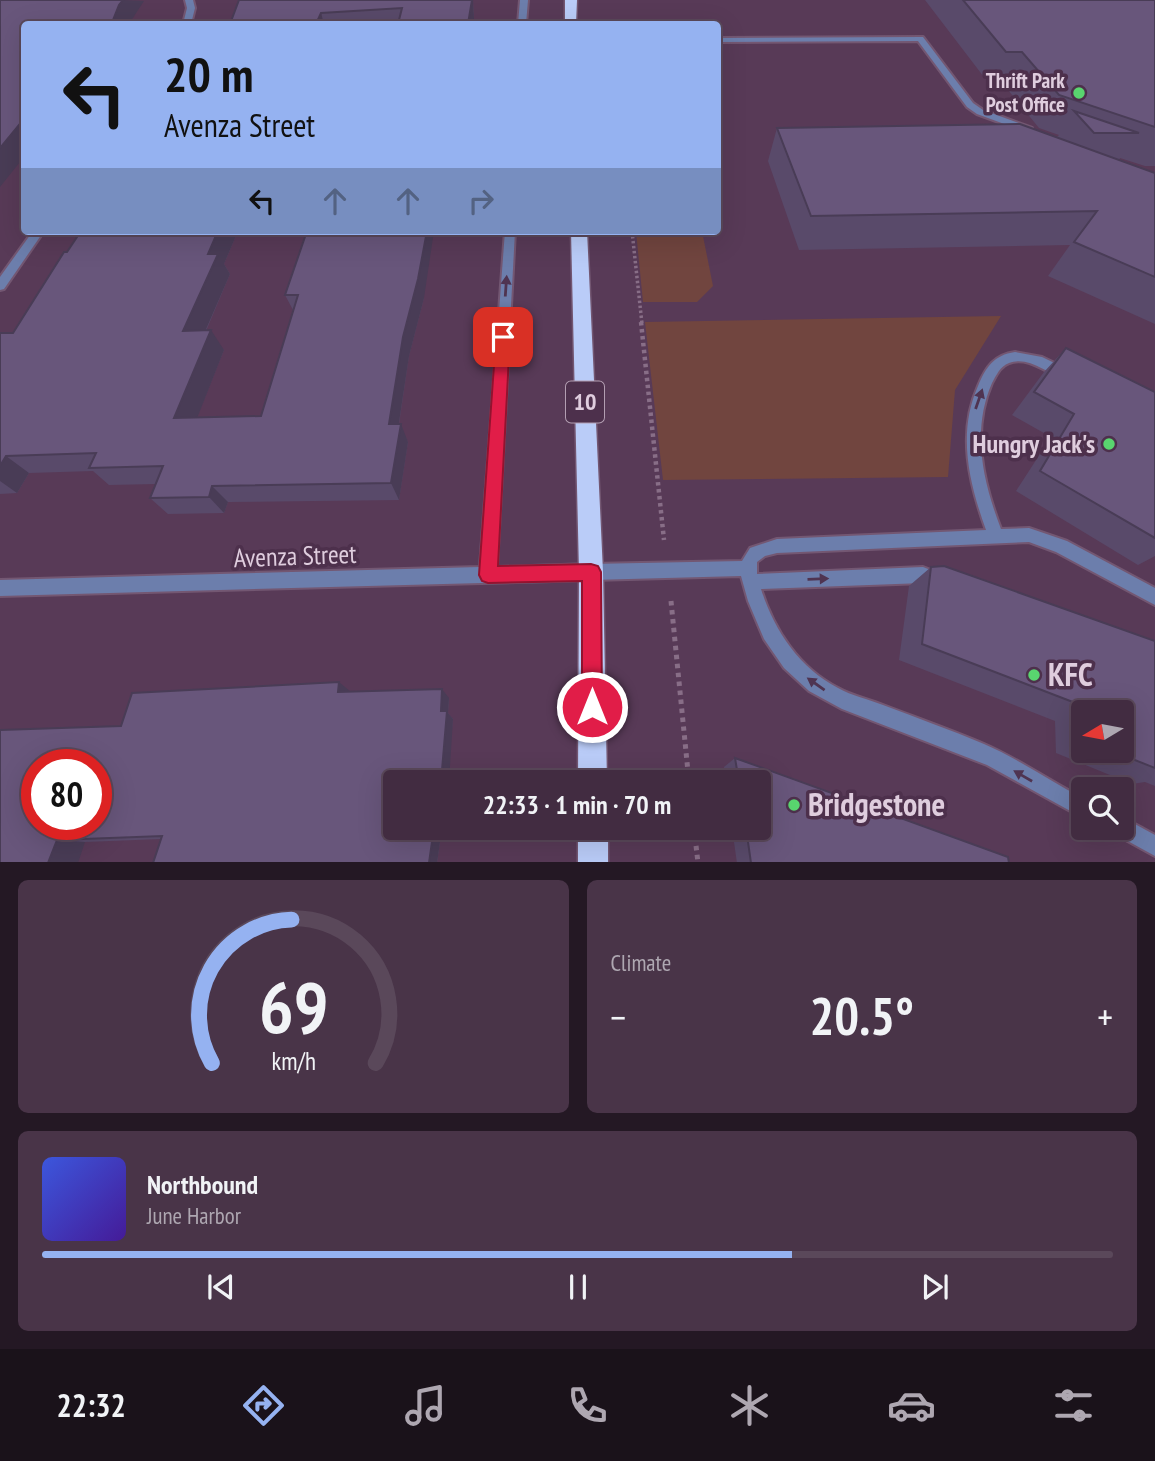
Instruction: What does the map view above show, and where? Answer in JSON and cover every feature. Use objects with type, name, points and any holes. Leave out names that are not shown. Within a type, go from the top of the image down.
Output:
[{"type":"highway","points":[[570,0],[571,21]]},
{"type":"highway","name":"10","points":[[579,235],[591,572],[593,770]]},
{"type":"highway","points":[[593,840],[593,862]]},
{"type":"street","points":[[188,21],[191,8],[189,0]]},
{"type":"street","points":[[522,21],[524,0]]},
{"type":"street","points":[[721,40],[920,39],[970,105],[980,112],[1040,134]]},
{"type":"street","points":[[0,286],[36,235]]},
{"type":"street","points":[[488,575],[510,235]]},
{"type":"street","points":[[996,537],[983,502],[972,433],[976,408],[984,386],[997,363],[1018,356],[1039,361],[1074,378]]},
{"type":"street","points":[[1071,801],[984,753],[830,694],[805,677],[780,651],[760,613],[749,575],[754,552],[778,546],[1040,537],[1104,568],[1155,597]]},
{"type":"street","name":"Avenza Street","points":[[0,588],[667,569],[749,575],[923,575],[962,589]]},
{"type":"street","points":[[1134,834],[1155,846]]},
{"type":"path","points":[[632,235],[688,770]]},
{"type":"path","points":[[695,840],[698,862]]},
{"type":"shaded area","points":[[636,235],[703,235],[713,286],[697,302],[643,302]]},
{"type":"shaded area","points":[[1001,316],[955,390],[948,477],[663,480],[645,322]]},
{"type":"building","points":[[0,0],[123,0],[113,20],[108,21],[21,21],[21,123],[0,148]]},
{"type":"building","points":[[239,0],[472,0],[468,21],[399,21],[402,8],[321,13],[317,21],[231,21]]},
{"type":"building","points":[[963,0],[1155,0],[1155,127],[1059,95],[1022,52],[1006,52]]},
{"type":"building","points":[[1074,111],[1139,133],[1094,133]]},
{"type":"building","points":[[1020,124],[1155,173],[1155,277],[1074,242],[1097,211],[811,216],[777,128]]},
{"type":"building","points":[[78,235],[216,235],[208,254],[218,254],[183,331],[211,330],[174,418],[261,416],[298,295],[285,295],[306,235],[426,235],[403,337],[389,424],[401,424],[391,483],[212,486],[209,497],[150,498],[163,466],[89,468],[96,453],[6,456],[0,466],[0,333],[13,333],[64,252],[67,252]]},
{"type":"building","name":"Hungry Jack's","points":[[1066,348],[1155,392],[1155,538],[1040,471],[1074,414],[1034,392]]},
{"type":"building","points":[[944,566],[1155,641],[1155,768],[1134,760],[1134,700],[1071,701],[922,644],[931,567]]},
{"type":"building","points":[[339,682],[338,692],[442,689],[441,711],[447,711],[442,770],[383,770],[383,840],[432,840],[429,862],[153,862],[162,836],[112,838],[112,749],[21,749],[21,840],[57,840],[48,862],[0,862],[0,730],[121,726],[132,693]]},
{"type":"building","name":"Bridgestone","points":[[735,758],[768,770],[737,770]]},
{"type":"building","name":"Bridgestone","points":[[771,771],[1008,857],[1009,862],[751,862],[748,840],[771,840]]},
{"type":"place","name":"Thrift Park Post Office","points":[[1079,93]]},
{"type":"place","name":"Hungry Jack's","points":[[1109,444]]},
{"type":"place","name":"KFC","points":[[1034,675]]},
{"type":"place","name":"Bridgestone","points":[[794,805]]},
{"type":"route","points":[[503,337],[488,575],[591,572],[592,707]]}]
